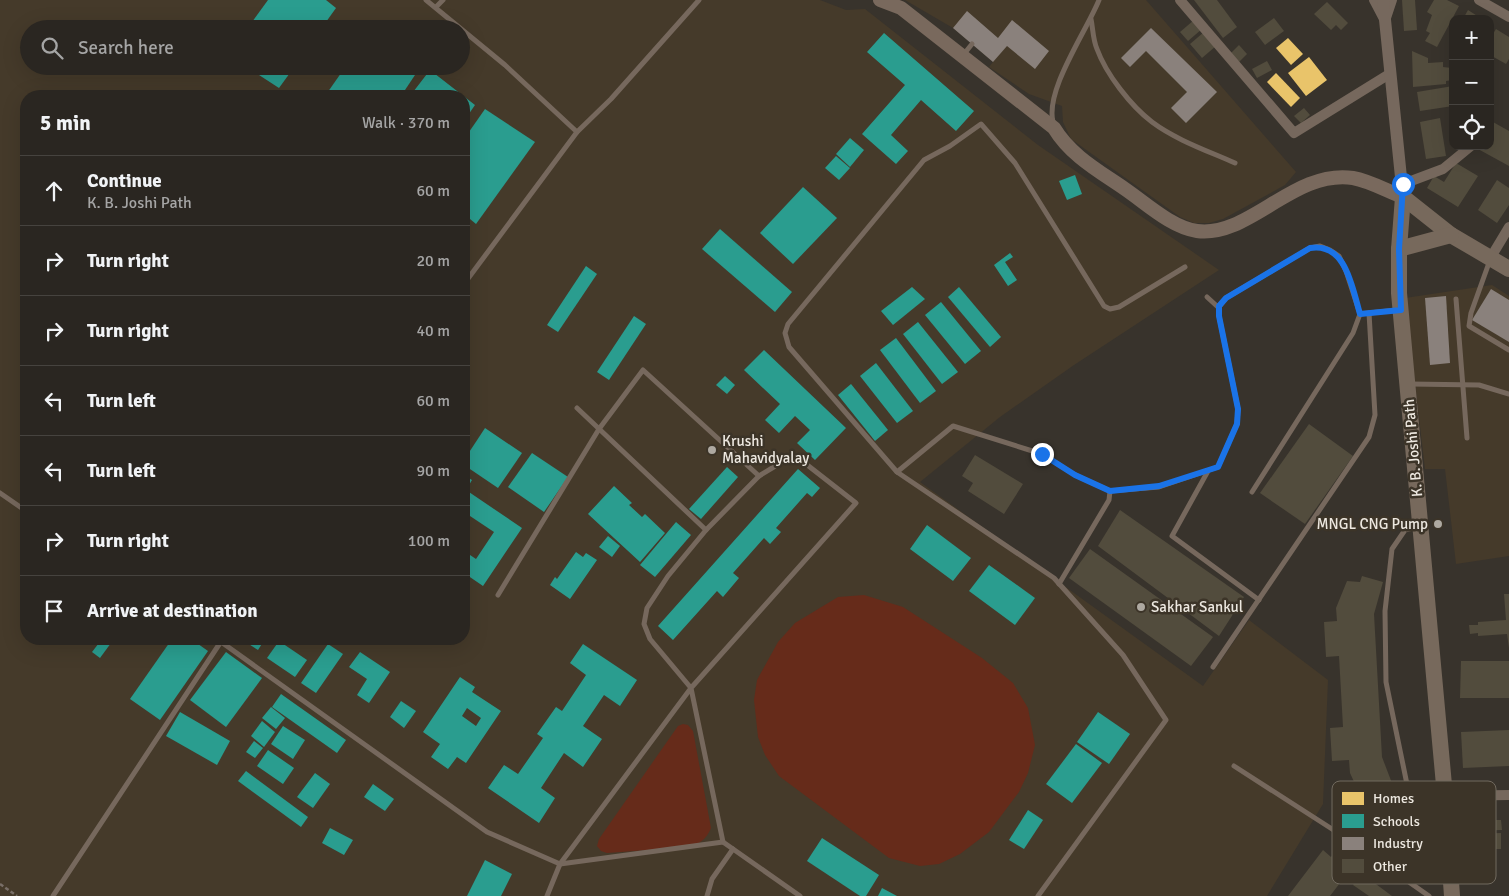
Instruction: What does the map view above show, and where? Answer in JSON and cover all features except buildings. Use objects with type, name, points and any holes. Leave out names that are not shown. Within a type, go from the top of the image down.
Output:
[{"type":"main road","points":[[880,0],[901,8],[1054,128],[1072,152],[1180,226],[1196,231],[1210,231],[1223,228],[1240,221],[1300,187],[1334,178],[1352,178],[1403,191],[1451,235],[1509,269]]},
{"type":"main road","name":"K. B. Joshi Path","points":[[1403,191],[1399,249],[1401,310],[1444,781]]},
{"type":"main road","points":[[1399,249],[1451,235]]},
{"type":"street","points":[[1180,0],[1294,133],[1391,73]]},
{"type":"street","points":[[1374,0],[1385,22]]},
{"type":"street","name":"K. B. Joshi Path","points":[[1383,0],[1403,191]]},
{"type":"street","points":[[1385,22],[1392,0]]},
{"type":"street","points":[[1479,0],[1509,17]]},
{"type":"street","points":[[1403,191],[1443,169],[1467,150]]},
{"type":"street","points":[[1491,257],[1509,227]]},
{"type":"street","points":[[1496,795],[1509,795]]},
{"type":"lane","points":[[426,0],[451,20]]},
{"type":"lane","points":[[436,7],[443,0]]},
{"type":"lane","points":[[470,276],[577,132],[611,99],[699,0]]},
{"type":"lane","points":[[1054,128],[1051,114],[1054,95],[1099,0]]},
{"type":"lane","points":[[1091,19],[1096,47],[1102,62],[1121,90],[1152,122],[1188,142],[1235,163]]},
{"type":"lane","points":[[470,36],[505,65],[577,132]]},
{"type":"lane","points":[[962,57],[972,44]]},
{"type":"lane","points":[[1038,896],[1166,720],[1123,655],[1054,578],[897,472],[789,347],[785,333],[788,324],[924,160],[950,146],[981,124],[1015,163],[1101,303],[1110,309],[1119,307],[1185,268]]},
{"type":"lane","points":[[897,472],[953,426],[1042,454],[1075,475],[1110,491],[1159,486],[1218,467],[1237,424],[1238,409],[1219,308],[1226,298],[1310,248],[1320,246],[1339,256],[1360,314],[1353,333],[1252,492]]},
{"type":"lane","points":[[1491,257],[1471,313],[1469,326],[1509,350]]},
{"type":"lane","points":[[1208,296],[1219,308]]},
{"type":"lane","points":[[1456,300],[1467,438]]},
{"type":"lane","points":[[1360,314],[1401,310]]},
{"type":"lane","points":[[1213,667],[1369,437],[1375,415],[1369,313]]},
{"type":"lane","points":[[498,595],[599,429],[643,370],[759,476]]},
{"type":"lane","points":[[1407,384],[1479,384],[1509,394]]},
{"type":"lane","points":[[577,408],[706,530]]},
{"type":"lane","points":[[546,896],[560,864],[692,688],[856,503],[806,464],[794,460],[782,462],[759,476],[706,530],[668,576],[647,608],[644,624],[650,639],[692,688],[723,842]]},
{"type":"lane","points":[[1208,470],[1172,536],[1259,600]]},
{"type":"lane","points":[[1058,584],[1109,500],[1110,491]]},
{"type":"lane","points":[[0,493],[20,507]]},
{"type":"lane","points":[[1406,781],[1386,682],[1385,611],[1392,550],[1405,530],[1420,526]]},
{"type":"lane","points":[[53,896],[218,645]]},
{"type":"lane","points":[[228,645],[487,832],[560,864],[723,842],[800,896]]},
{"type":"lane","points":[[1234,766],[1332,829]]},
{"type":"lane","points":[[707,896],[712,879],[733,849]]},
{"type":"lane","points":[[1412,884],[1429,896]]},
{"type":"path","points":[[0,884],[17,896]]},
{"type":"shaded area","name":"Krushi Mahavidyalay","points":[[0,0],[820,0],[846,10],[865,9],[1038,145],[1219,270],[1074,365],[1000,417],[920,482],[1203,686],[1249,620],[1328,680],[1323,804],[1267,896],[0,896]]},
{"type":"shaded area","points":[[905,0],[1146,0],[1296,172],[1285,185],[1223,219],[1209,223],[1194,223],[1180,217],[1071,139],[1063,122],[1062,106],[1029,94],[989,67],[993,62],[953,28]]},
{"type":"shaded area","points":[[1492,285],[1509,296],[1509,556],[1456,564],[1445,469],[1425,469],[1405,298]]},
{"type":"shaded area","points":[[864,595],[903,607],[982,658],[1013,683],[1028,708],[1035,745],[1028,773],[1019,792],[989,832],[960,854],[939,864],[920,866],[889,858],[779,776],[765,755],[758,737],[754,700],[757,680],[778,642],[795,623],[838,597]]},
{"type":"shaded area","points":[[688,725],[693,731],[711,828],[707,835],[689,847],[607,853],[601,851],[597,846],[599,839],[678,726]]},
{"type":"place","name":"Krushi Mahavidyalay","points":[[712,450]]},
{"type":"place","name":"MNGL CNG Pump","points":[[1438,524]]},
{"type":"place","name":"Sakhar Sankul","points":[[1141,607]]},
{"type":"route","points":[[1042,454],[1075,475],[1110,491],[1159,486],[1218,467],[1237,424],[1238,409],[1219,316],[1219,306],[1226,298],[1310,248],[1320,246],[1339,256],[1360,314],[1401,310],[1399,249],[1403,184]]}]
